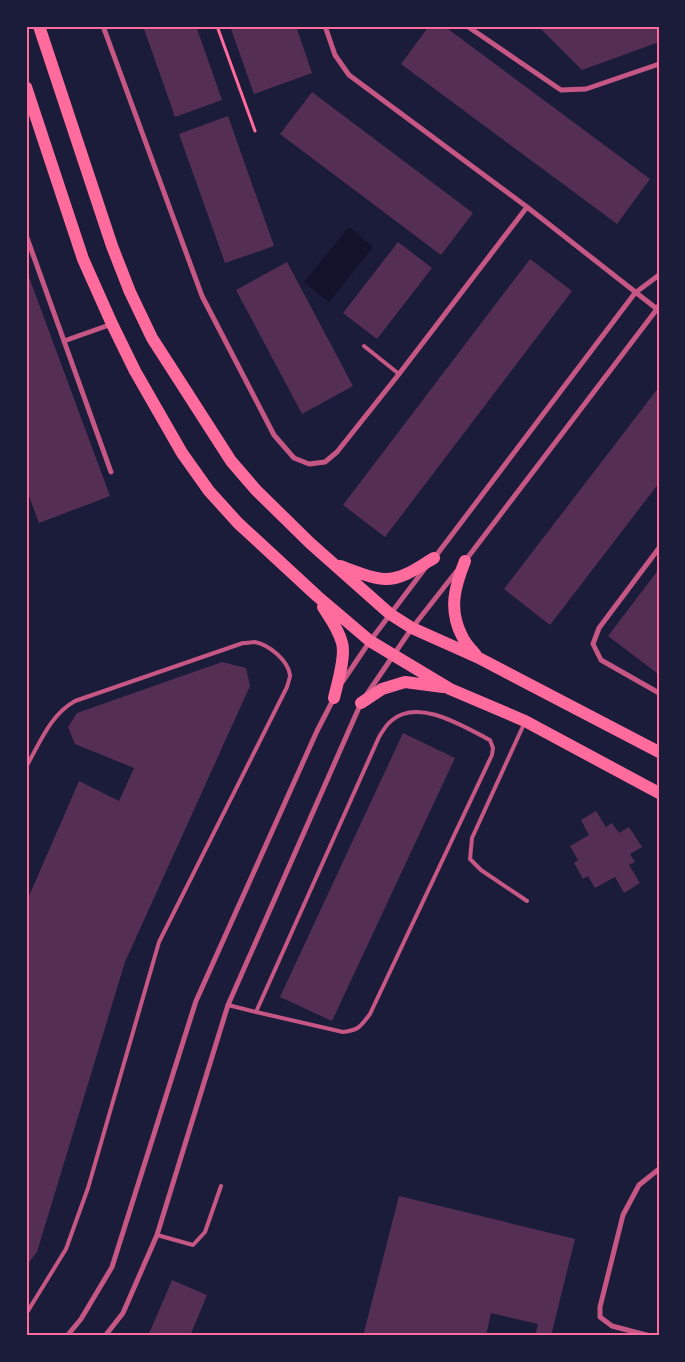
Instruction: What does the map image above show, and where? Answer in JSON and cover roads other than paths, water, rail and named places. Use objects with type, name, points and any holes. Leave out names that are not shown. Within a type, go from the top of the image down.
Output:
[{"type":"main road","points":[[39,26],[112,246],[130,292],[152,338],[231,461],[256,490],[333,564],[390,614],[412,628],[477,657],[659,752]]},
{"type":"main road","points":[[26,87],[83,259],[112,324],[135,371],[178,444],[209,491],[238,523],[317,596],[370,641],[450,689],[524,721],[659,793]]},
{"type":"main road","points":[[333,564],[386,580],[411,572],[434,558]]},
{"type":"main road","points":[[465,561],[455,584],[454,609],[462,636],[477,657]]},
{"type":"main road","points":[[317,596],[332,620],[342,644],[340,671],[334,698]]},
{"type":"main road","points":[[361,703],[382,689],[405,682],[450,689]]},
{"type":"street","points":[[103,26],[202,296],[274,435],[294,458],[309,464],[325,462],[337,452],[527,206]]},
{"type":"street","points":[[106,1336],[123,1313],[157,1235],[228,1005],[361,703],[412,628],[658,307],[635,292],[527,206],[349,75],[335,56],[325,26]]},
{"type":"street","points":[[468,26],[561,90],[586,89],[659,64]]},
{"type":"street","points":[[26,235],[111,472]]},
{"type":"street","points":[[67,1336],[81,1319],[112,1267],[196,1001],[317,731],[347,674],[390,614],[635,292],[659,275]]},
{"type":"street","points":[[64,341],[112,324]]},
{"type":"street","points":[[659,548],[599,628],[593,644],[601,660],[659,693]]},
{"type":"street","points":[[650,1336],[612,1326],[600,1317],[600,1307],[623,1215],[639,1185],[659,1169]]},
{"type":"lane","points":[[364,346],[399,374]]},
{"type":"lane","points":[[26,767],[55,716],[64,707],[75,701],[243,643],[255,642],[266,646],[286,664],[290,675],[287,687],[159,942],[88,1188],[66,1249],[26,1314]]},
{"type":"lane","points":[[228,1005],[256,1012],[343,1032],[360,1027],[370,1014],[492,755],[493,748],[490,740],[434,713],[410,713],[390,721],[379,737],[256,1012]]},
{"type":"lane","points":[[524,721],[472,838],[470,859],[480,870],[527,901]]},
{"type":"lane","points":[[157,1235],[193,1244],[204,1232],[221,1186]]}]
